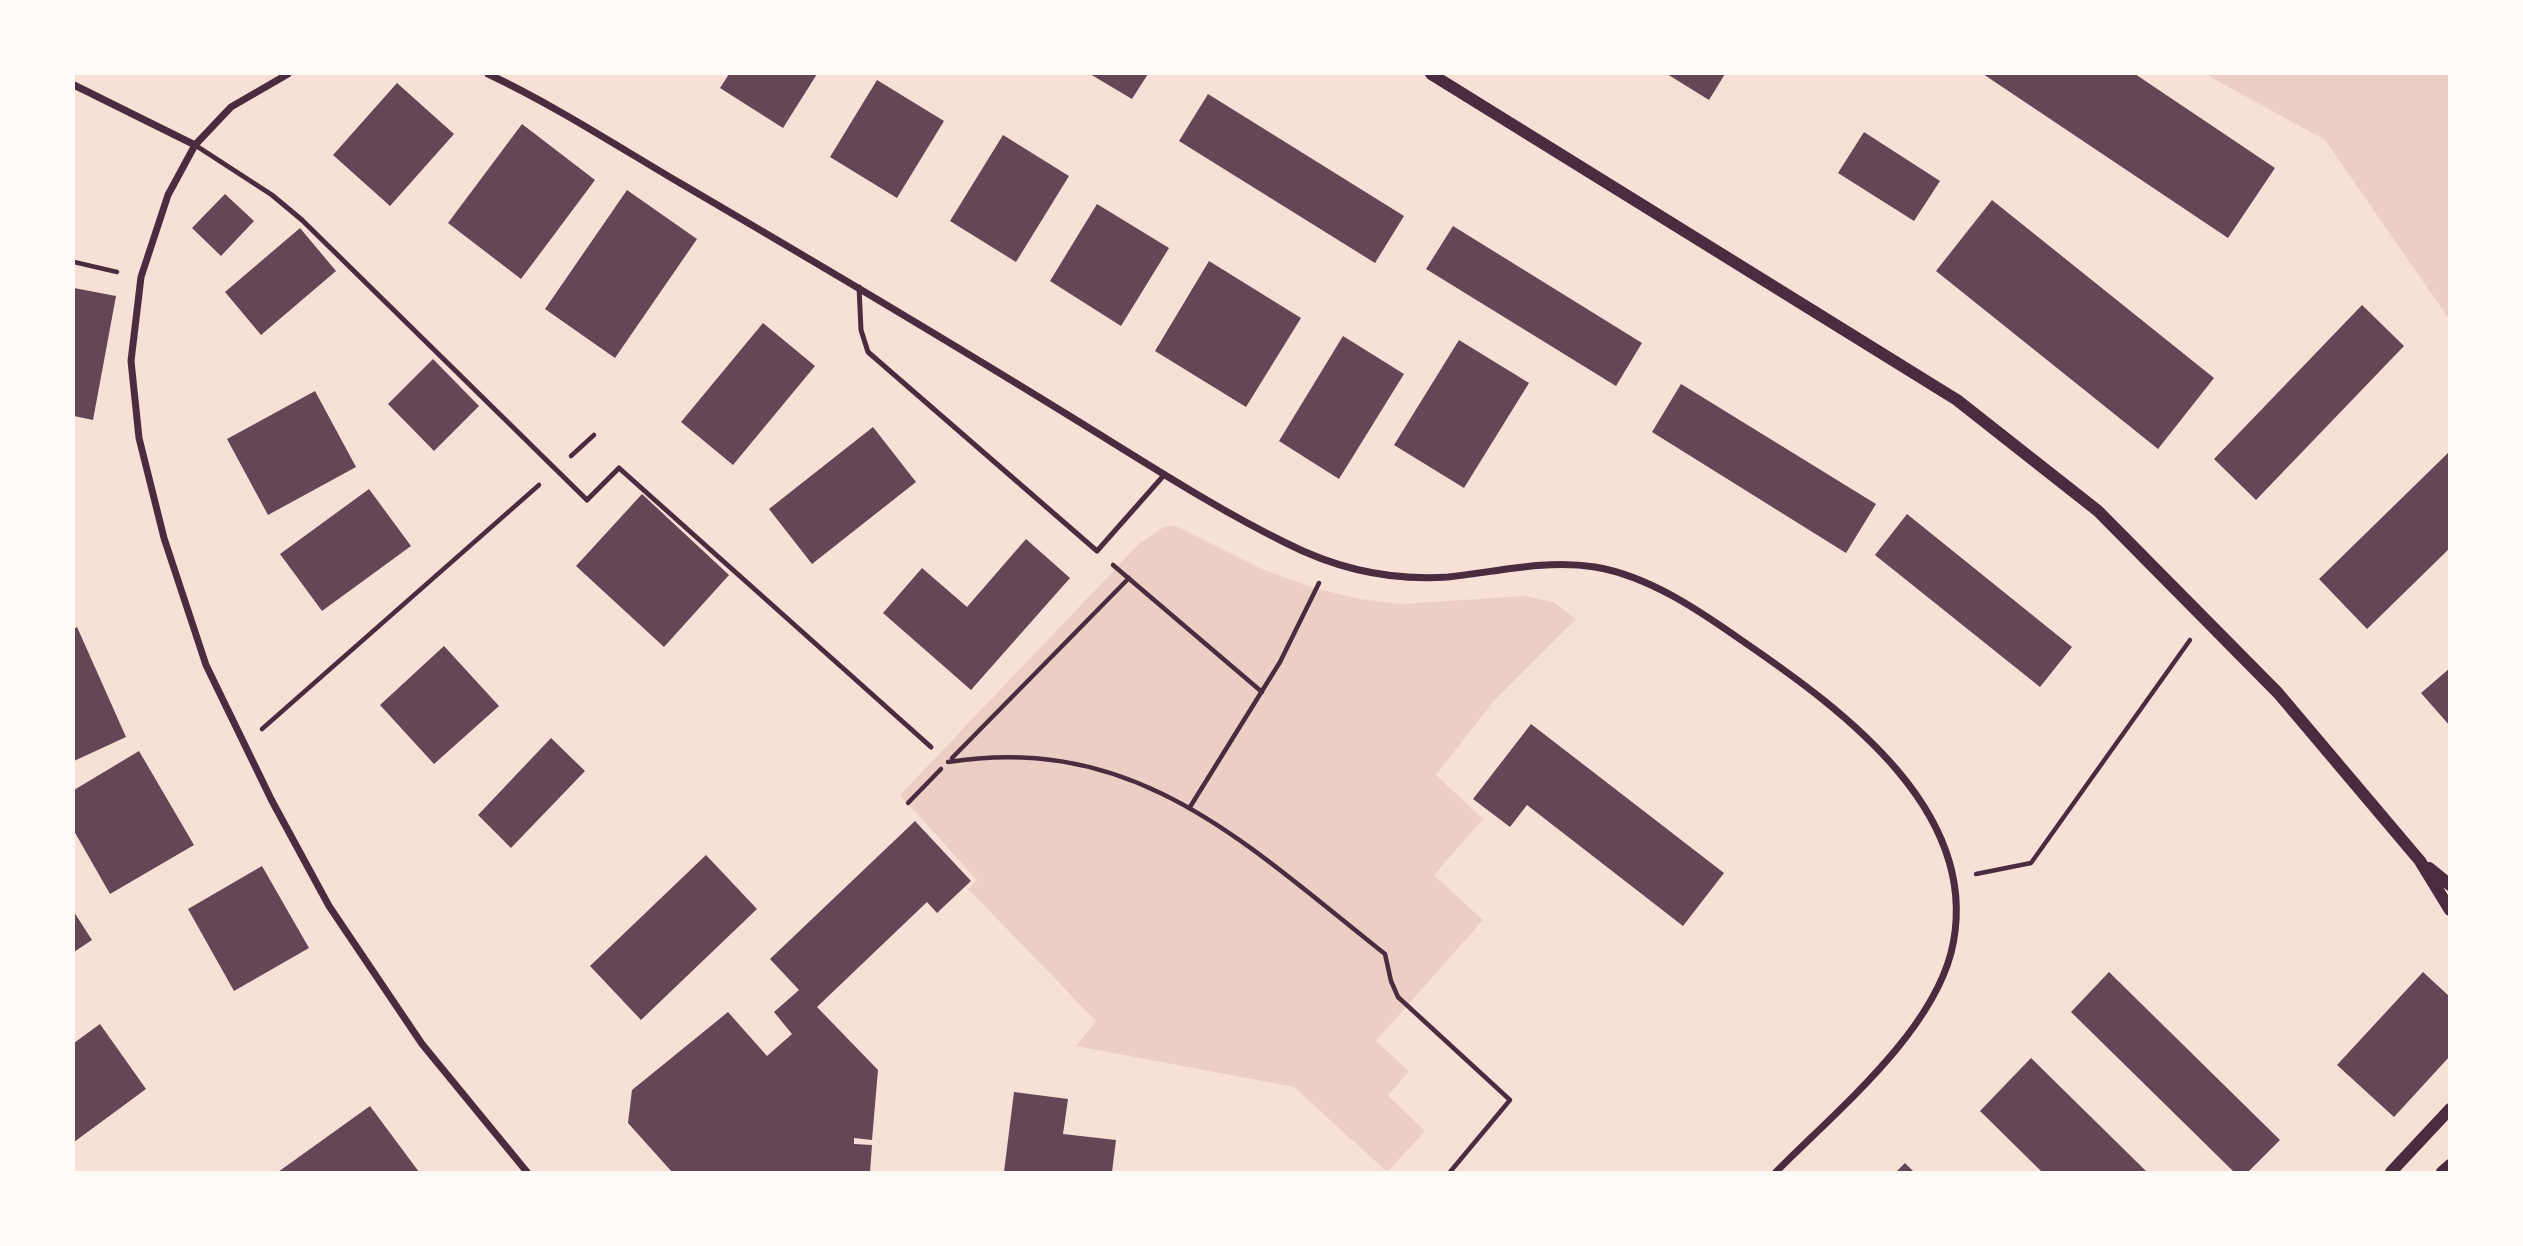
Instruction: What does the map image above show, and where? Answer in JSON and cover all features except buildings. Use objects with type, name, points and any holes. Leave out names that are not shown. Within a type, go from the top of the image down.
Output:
[{"type":"street","points":[[288,74],[231,107],[195,145],[168,195],[141,277],[131,360],[139,438],[164,538],[206,665],[329,906],[422,1044],[527,1172]]},
{"type":"street","points":[[488,74],[859,287],[1165,474],[1285,543],[1329,562],[1399,578],[1451,576],[1554,564],[1596,567],[1631,578],[1675,598],[1819,693],[1900,771],[1924,807],[1954,879],[1958,916],[1950,956],[1937,995],[1914,1028],[1878,1069],[1776,1172]]},
{"type":"street","points":[[1431,74],[1957,400],[2098,511],[2278,693],[2420,861],[2449,910]]},
{"type":"street","points":[[74,85],[195,145]]},
{"type":"street","points":[[2420,861],[2449,885]]},
{"type":"street","points":[[2391,1172],[2449,1109]]},
{"type":"street","points":[[2442,1172],[2449,1166]]},
{"type":"lane","points":[[195,145],[272,195],[302,220],[587,500],[618,468],[931,747]]},
{"type":"lane","points":[[859,287],[861,330],[868,352],[1097,551],[1165,474]]},
{"type":"path","points":[[74,262],[141,277]]},
{"type":"path","points":[[245,744],[594,435]]},
{"type":"path","points":[[1097,551],[1262,691]]},
{"type":"path","points":[[1190,807],[1280,662],[1329,562]]},
{"type":"path","points":[[908,803],[1129,578]]},
{"type":"path","points":[[1954,879],[2031,863],[2205,619]]},
{"type":"path","points":[[948,762],[998,755],[1051,759],[1105,769],[1190,807],[1237,838],[1385,954],[1398,997],[1510,1100],[1450,1172]]},
{"type":"shaded area","points":[[2205,74],[2449,74],[2449,319],[2325,140]]},
{"type":"shaded area","points":[[1176,526],[1262,569],[1311,587],[1359,599],[1401,604],[1525,596],[1553,602],[1576,619],[1493,702],[1436,775],[1483,819],[1434,875],[1483,920],[1376,1041],[1409,1071],[1388,1096],[1425,1131],[1387,1172],[1294,1087],[1076,1046],[1096,1021],[968,889],[977,880],[900,795],[1139,544],[1164,527]]}]
